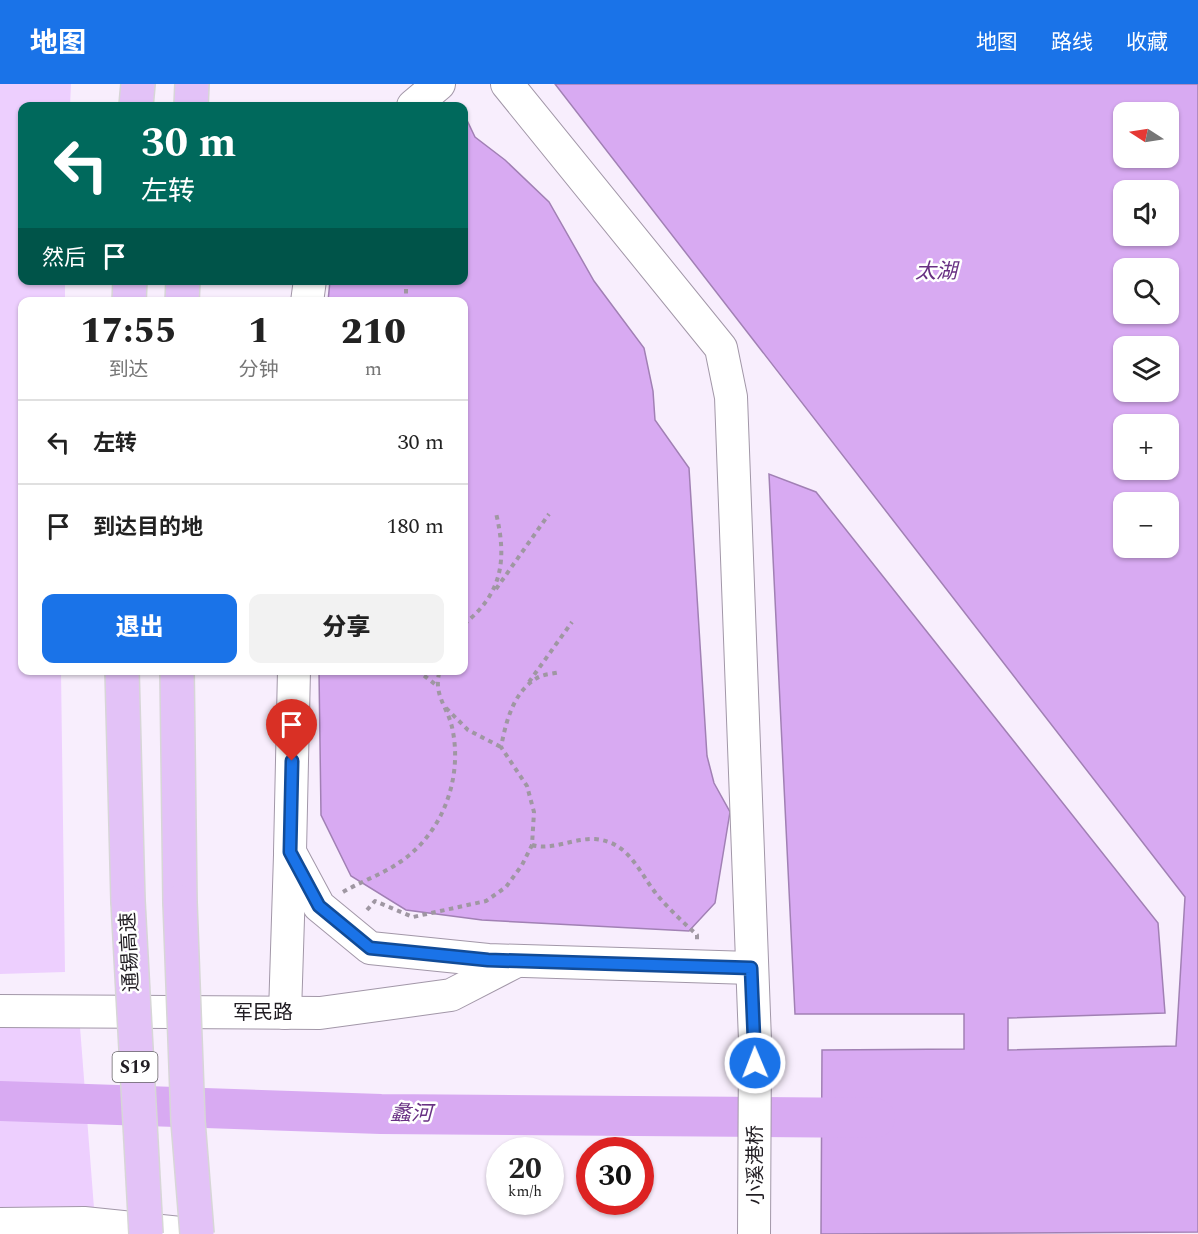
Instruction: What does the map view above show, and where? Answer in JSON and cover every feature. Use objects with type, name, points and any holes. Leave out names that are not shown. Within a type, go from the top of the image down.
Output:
[{"type":"highway","points":[[136,102],[138,84]]},
{"type":"highway","points":[[191,102],[192,84]]},
{"type":"highway","name":"通锡高速","points":[[122,675],[128,901],[146,1234]]},
{"type":"highway","name":"S19","points":[[177,675],[180,902],[188,1121],[197,1234]]},
{"type":"street","points":[[418,102],[439,84]]},
{"type":"street","name":"小溪港桥","points":[[507,84],[721,348],[731,398],[755,1041],[755,1225]]},
{"type":"street","points":[[286,1007],[294,675]]},
{"type":"street","points":[[290,852],[319,906],[370,948],[502,961],[751,968]]},
{"type":"street","name":"军民路","points":[[0,1011],[286,1007],[321,999],[449,982],[502,961]]},
{"type":"street","name":"军民路","points":[[0,1005],[286,1007]]},
{"type":"street","points":[[0,1224],[84,1223],[190,1234]]},
{"type":"path","points":[[494,592],[503,543],[496,513]]},
{"type":"path","points":[[468,621],[481,610],[549,514]]},
{"type":"path","points":[[501,747],[508,715],[572,622]]},
{"type":"path","points":[[523,691],[538,677],[560,672]]},
{"type":"path","points":[[357,884],[401,862],[426,839],[446,806],[454,771],[453,731],[436,685],[423,675]]},
{"type":"path","points":[[436,685],[439,675]]},
{"type":"path","points":[[349,931],[375,901],[413,917],[486,901],[506,887],[522,865],[532,845],[534,812],[527,786],[501,747],[468,730],[444,707]]},
{"type":"path","points":[[532,845],[544,849],[576,839],[598,839],[615,846],[632,856],[656,893],[697,936]]},
{"type":"shaded area","points":[[0,84],[71,84],[70,102],[18,102],[18,285],[65,285],[65,297],[18,297],[18,675],[61,675],[65,972],[0,974]]},
{"type":"shaded area","points":[[80,1027],[96,1234],[0,1234],[0,1028]]},
{"type":"water","name":"太湖","points":[[555,84],[1198,84],[1198,1232],[821,1234],[822,1050],[964,1049],[964,1014],[795,1014],[769,474],[816,492],[1158,923],[1165,1013],[1008,1018],[1008,1050],[1176,1046],[1185,897]]},
{"type":"water","points":[[468,122],[475,137],[505,160],[549,202],[594,281],[644,348],[653,391],[655,420],[689,468],[707,756],[714,783],[730,812],[715,903],[689,931],[482,920],[406,910],[351,876],[321,815],[319,675],[468,675],[468,297],[328,297],[330,285],[468,285]]},
{"type":"waterway","name":"蠡河","points":[[0,1101],[381,1114],[875,1118]]},
{"type":"route","points":[[292,761],[290,852],[319,906],[370,948],[488,960],[751,968],[755,1063]]}]
